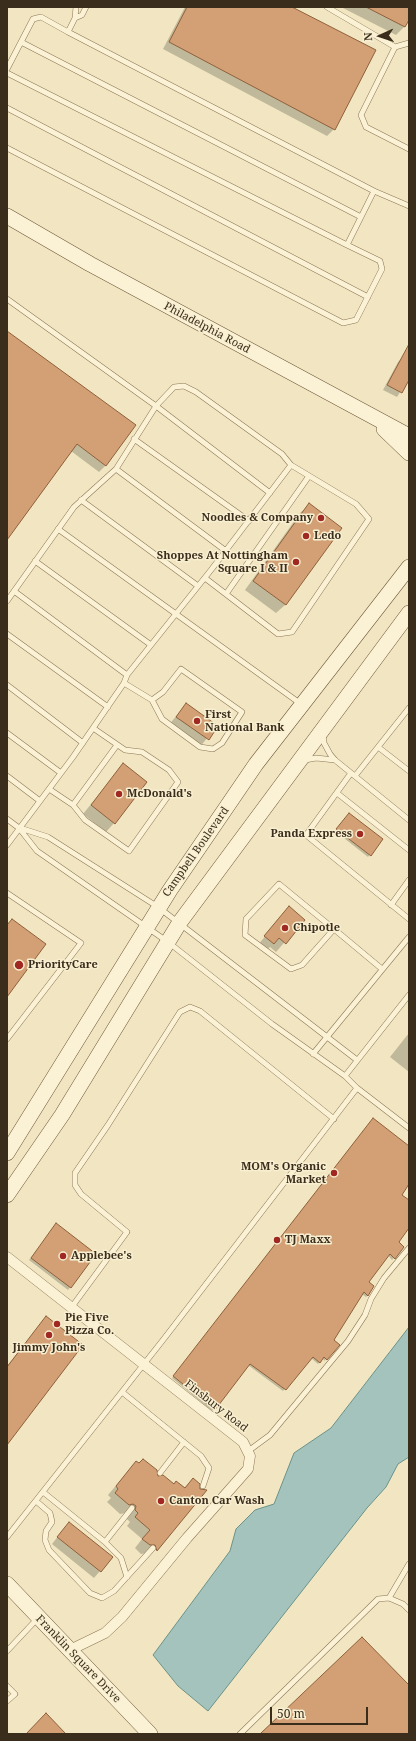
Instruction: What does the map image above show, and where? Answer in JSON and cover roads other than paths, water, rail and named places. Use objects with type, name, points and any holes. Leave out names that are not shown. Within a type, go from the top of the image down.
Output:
[{"type":"main road","name":"Philadelphia Road","points":[[7,216],[90,264],[409,436]]},
{"type":"main road","points":[[372,417],[409,453]]},
{"type":"main road","name":"Campbell Boulevard","points":[[7,1153],[158,907],[256,764],[409,567]]},
{"type":"main road","points":[[7,1195],[62,1116],[180,922],[323,727],[409,613]]},
{"type":"main road","name":"Franklin Square Drive","points":[[7,1584],[150,1734]]},
{"type":"street","name":"Finsbury Road","points":[[7,1257],[244,1442],[248,1452]]},
{"type":"street","points":[[70,1650],[105,1633],[122,1617],[187,1538],[248,1469],[250,1456],[248,1452]]},
{"type":"lane","points":[[68,32],[75,18],[74,10],[76,7]]},
{"type":"lane","points":[[75,18],[82,15],[86,7]]},
{"type":"lane","points":[[327,7],[395,47],[409,43]]},
{"type":"lane","points":[[7,69],[33,19],[41,17],[374,191],[409,206]]},
{"type":"lane","points":[[21,42],[361,217]]},
{"type":"lane","points":[[395,47],[361,115],[366,127],[409,149]]},
{"type":"lane","points":[[7,73],[380,261],[382,269],[356,320],[343,323],[7,148]]},
{"type":"lane","points":[[7,108],[368,296]]},
{"type":"lane","points":[[347,245],[374,191]]},
{"type":"lane","points":[[7,300],[156,406],[270,492]]},
{"type":"lane","points":[[7,601],[74,506],[116,468],[156,406],[174,387],[184,386],[196,392],[282,454],[291,465],[356,504],[369,520],[292,632],[278,634],[204,578]]},
{"type":"lane","points":[[134,440],[249,521]]},
{"type":"lane","points":[[7,845],[83,743],[128,675],[150,645],[226,551],[291,465]]},
{"type":"lane","points":[[116,468],[226,551]]},
{"type":"lane","points":[[226,594],[309,476]]},
{"type":"lane","points":[[81,500],[198,586]]},
{"type":"lane","points":[[58,529],[302,704]]},
{"type":"lane","points":[[36,561],[150,645]]},
{"type":"lane","points":[[14,591],[128,675]]},
{"type":"lane","points":[[7,634],[108,707]]},
{"type":"lane","points":[[124,683],[152,700],[162,719],[200,747],[213,749],[222,743],[242,712],[181,669],[163,692],[152,700]]},
{"type":"lane","points":[[7,685],[83,743]]},
{"type":"lane","points":[[409,708],[378,747],[337,793],[306,835],[409,920]]},
{"type":"lane","points":[[323,727],[324,743],[335,760],[409,820]]},
{"type":"lane","points":[[49,789],[73,805],[85,820],[129,851],[178,782],[169,770],[142,752],[125,750],[93,728]]},
{"type":"lane","points":[[7,733],[61,773]]},
{"type":"lane","points":[[73,805],[117,745]]},
{"type":"lane","points":[[378,747],[409,771]]},
{"type":"lane","points":[[297,763],[316,758],[335,760]]},
{"type":"lane","points":[[7,776],[40,801]]},
{"type":"lane","points":[[337,793],[409,850]]},
{"type":"lane","points":[[7,819],[19,828],[37,851],[168,942],[272,1024],[345,1076],[357,1088],[409,1128]]},
{"type":"lane","points":[[19,828],[48,837],[180,922],[357,1060]]},
{"type":"lane","points":[[391,905],[409,880]]},
{"type":"lane","points":[[334,929],[302,965],[291,968],[245,935],[246,919],[279,884],[334,929],[382,969]]},
{"type":"lane","points":[[7,1039],[80,943],[8,896]]},
{"type":"lane","points":[[313,1054],[409,937]]},
{"type":"lane","points":[[345,1076],[409,995]]},
{"type":"lane","points":[[71,1308],[127,1232],[81,1194],[75,1185],[75,1173],[108,1125],[180,1012],[190,1007],[200,1011],[334,1119]]},
{"type":"lane","points":[[7,1537],[144,1364],[357,1088]]},
{"type":"lane","points":[[248,1452],[270,1435],[348,1341],[365,1315],[384,1278],[409,1248]]},
{"type":"lane","points":[[122,1392],[201,1456],[209,1468],[203,1486]]},
{"type":"lane","points":[[160,1473],[184,1442]]},
{"type":"lane","points":[[43,1492],[105,1542],[121,1558],[127,1577]]},
{"type":"lane","points":[[36,1501],[50,1513],[52,1522],[46,1531],[44,1540],[48,1550],[90,1593],[102,1598],[114,1591],[153,1548]]},
{"type":"lane","points":[[105,1542],[132,1508]]},
{"type":"lane","points":[[389,1598],[409,1564]]},
{"type":"lane","points":[[240,1734],[378,1599],[389,1598],[403,1604],[409,1610]]},
{"type":"lane","points":[[7,1651],[38,1618]]},
{"type":"lane","points":[[7,1686],[15,1694],[7,1701]]},
{"type":"water","points":[[409,1327],[409,1457],[398,1464],[386,1487],[367,1508],[208,1711],[178,1686],[153,1655],[230,1551],[236,1529],[255,1510],[274,1504],[294,1453],[331,1428]]},
{"type":"place","name":"Noodles & Company","points":[[321,518]]},
{"type":"place","name":"Ledo","points":[[306,536]]},
{"type":"place","name":"Shoppes At Nottingham Square I & II","points":[[296,562]]},
{"type":"place","name":"First National Bank","points":[[197,721]]},
{"type":"place","name":"McDonald's","points":[[119,794]]},
{"type":"place","name":"Panda Express","points":[[360,834]]},
{"type":"place","name":"Chipotle","points":[[285,928]]},
{"type":"place","name":"PriorityCare","points":[[19,965]]},
{"type":"place","name":"MOM's Organic Market","points":[[334,1173]]},
{"type":"place","name":"TJ Maxx","points":[[277,1240]]},
{"type":"place","name":"Applebee's","points":[[63,1256]]},
{"type":"place","name":"Pie Five Pizza Co.","points":[[57,1324]]},
{"type":"place","name":"Jimmy John's","points":[[49,1335]]},
{"type":"place","name":"Canton Car Wash","points":[[161,1501]]}]
